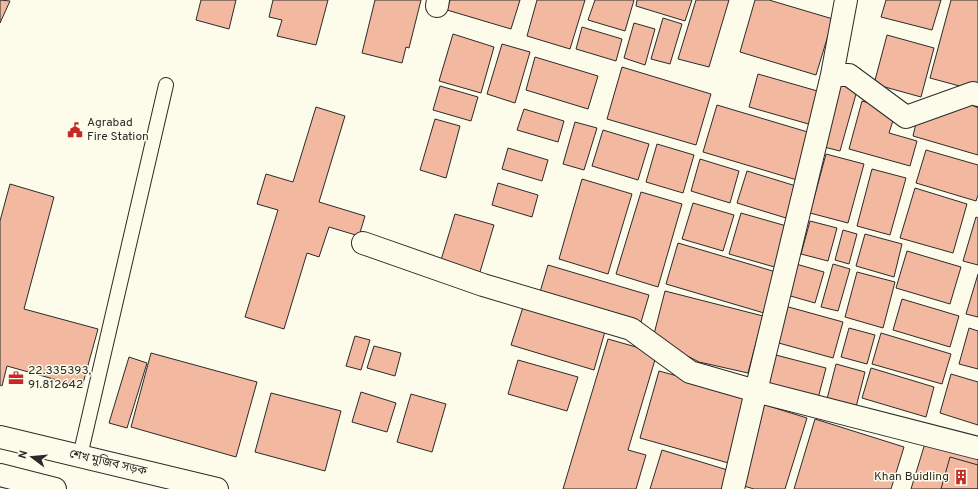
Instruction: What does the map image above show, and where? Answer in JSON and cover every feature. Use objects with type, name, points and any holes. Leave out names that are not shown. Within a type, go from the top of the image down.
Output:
[{"type":"main road","points":[[733,489],[832,75],[846,0]]},
{"type":"main road","points":[[832,75],[849,75],[906,117],[973,93],[978,95]]},
{"type":"main road","points":[[363,243],[484,284],[631,329],[690,372],[756,391],[978,448]]},
{"type":"main road","name":"শেখ মুজিব সড়ক","points":[[0,437],[217,489]]},
{"type":"main road","points":[[0,441],[191,489]]},
{"type":"main road","points":[[0,475],[55,489]]},
{"type":"lane","points":[[80,456],[166,85]]},
{"type":"building","points":[[0,0],[10,1],[0,23]]},
{"type":"building","points":[[201,0],[236,0],[229,29],[196,20]]},
{"type":"building","points":[[273,0],[328,0],[316,45],[277,36],[282,20],[269,17]]},
{"type":"building","points":[[375,0],[421,0],[409,48],[406,47],[402,63],[362,53]]},
{"type":"building","points":[[450,0],[520,0],[511,29],[447,10]]},
{"type":"building","points":[[537,0],[585,0],[570,49],[527,36]]},
{"type":"building","points":[[595,0],[634,0],[625,31],[588,20]]},
{"type":"building","points":[[637,0],[692,0],[685,21],[636,6]]},
{"type":"building","points":[[696,0],[729,0],[709,67],[678,59]]},
{"type":"building","points":[[755,0],[769,0],[833,19],[816,75],[740,52]]},
{"type":"building","points":[[886,0],[941,0],[932,30],[881,17]]},
{"type":"building","points":[[951,0],[978,0],[978,91],[930,78]]},
{"type":"building","points":[[663,18],[682,24],[670,64],[651,59]]},
{"type":"building","points":[[634,23],[655,29],[645,65],[624,58]]},
{"type":"building","points":[[582,27],[622,39],[616,61],[576,49]]},
{"type":"building","points":[[453,34],[494,47],[481,93],[439,81]]},
{"type":"building","points":[[887,35],[934,48],[921,97],[874,84]]},
{"type":"building","points":[[502,44],[530,52],[515,103],[487,94]]},
{"type":"building","points":[[535,57],[598,76],[588,109],[526,90]]},
{"type":"building","points":[[622,67],[711,94],[696,145],[607,119]]},
{"type":"building","points":[[758,74],[821,92],[812,125],[749,107]]},
{"type":"building","points":[[841,82],[858,87],[840,151],[824,147]]},
{"type":"building","points":[[440,86],[478,97],[471,121],[433,110]]},
{"type":"building","points":[[862,101],[896,111],[889,133],[917,141],[910,166],[849,149]]},
{"type":"building","points":[[968,103],[978,108],[978,155],[913,136],[917,119]]},
{"type":"building","points":[[717,105],[811,133],[797,180],[703,152]]},
{"type":"building","points":[[316,107],[345,116],[319,202],[365,216],[359,236],[329,227],[319,257],[307,253],[284,329],[245,317],[278,210],[257,204],[266,174],[293,182]]},
{"type":"building","points":[[524,109],[564,121],[558,142],[517,130]]},
{"type":"building","points":[[435,119],[460,126],[446,178],[420,170]]},
{"type":"building","points":[[575,122],[597,128],[584,170],[563,164]]},
{"type":"building","points":[[603,130],[649,144],[638,180],[592,166]]},
{"type":"building","points":[[657,144],[694,155],[683,193],[646,182]]},
{"type":"building","points":[[508,148],[548,160],[542,181],[502,169]]},
{"type":"building","points":[[926,150],[978,165],[978,195],[976,201],[916,183]]},
{"type":"building","points":[[826,154],[864,164],[848,223],[810,213]]},
{"type":"building","points":[[700,159],[739,171],[730,203],[691,191]]},
{"type":"building","points":[[872,169],[906,178],[890,235],[857,226]]},
{"type":"building","points":[[747,171],[796,186],[786,218],[737,203]]},
{"type":"building","points":[[582,179],[632,194],[608,274],[559,259]]},
{"type":"building","points":[[498,183],[538,195],[532,217],[492,205]]},
{"type":"building","points":[[10,184],[54,197],[24,309],[98,329],[82,387],[7,366],[2,386],[0,385],[0,221]]},
{"type":"building","points":[[915,188],[967,204],[953,253],[900,238]]},
{"type":"building","points":[[641,192],[682,204],[658,287],[616,274]]},
{"type":"building","points":[[693,203],[734,215],[723,251],[682,239]]},
{"type":"building","points":[[741,213],[790,227],[778,268],[729,254]]},
{"type":"building","points":[[455,214],[494,225],[480,272],[441,260]]},
{"type":"building","points":[[976,217],[978,218],[978,265],[963,261]]},
{"type":"building","points":[[810,221],[837,228],[828,261],[801,254]]},
{"type":"building","points":[[843,230],[857,234],[849,264],[835,260]]},
{"type":"building","points":[[865,234],[902,244],[894,277],[856,266]]},
{"type":"building","points":[[678,243],[776,272],[764,313],[666,284]]},
{"type":"building","points":[[907,251],[961,267],[950,304],[896,288]]},
{"type":"building","points":[[796,264],[824,272],[815,303],[787,295]]},
{"type":"building","points":[[833,264],[850,269],[838,311],[821,307]]},
{"type":"building","points":[[548,265],[649,295],[641,322],[540,292]]},
{"type":"building","points":[[857,272],[895,282],[883,328],[845,317]]},
{"type":"building","points":[[978,274],[978,317],[966,314]]},
{"type":"building","points":[[665,291],[763,316],[748,373],[699,362],[653,338]]},
{"type":"building","points":[[902,299],[959,316],[950,347],[893,330]]},
{"type":"building","points":[[524,304],[606,328],[594,370],[511,345]]},
{"type":"building","points":[[785,306],[843,322],[833,358],[775,342]]},
{"type":"building","points":[[849,328],[875,335],[867,364],[841,357]]},
{"type":"building","points":[[969,328],[978,331],[978,369],[959,364]]},
{"type":"building","points":[[881,333],[951,354],[942,384],[872,364]]},
{"type":"building","points":[[355,336],[370,340],[361,370],[346,366]]},
{"type":"building","points":[[608,339],[657,353],[628,450],[646,455],[636,489],[563,489]]},
{"type":"building","points":[[374,346],[401,353],[395,376],[367,368]]},
{"type":"building","points":[[151,353],[257,382],[236,457],[131,427]]},
{"type":"building","points":[[768,353],[826,368],[817,402],[759,386]]},
{"type":"building","points":[[129,357],[147,363],[127,428],[109,423]]},
{"type":"building","points":[[518,360],[578,377],[567,411],[508,394]]},
{"type":"building","points":[[836,364],[865,372],[855,411],[826,403]]},
{"type":"building","points":[[871,368],[934,387],[926,417],[862,398]]},
{"type":"building","points":[[659,371],[751,396],[732,464],[640,438]]},
{"type":"building","points":[[951,374],[978,382],[978,425],[940,413]]},
{"type":"building","points":[[361,392],[396,403],[387,432],[352,422]]},
{"type":"building","points":[[271,393],[341,411],[325,471],[255,452]]},
{"type":"building","points":[[411,394],[446,404],[432,452],[397,442]]},
{"type":"building","points":[[762,404],[807,418],[785,489],[754,489],[737,484]]},
{"type":"building","points":[[815,419],[904,447],[891,489],[794,489]]},
{"type":"building","points":[[926,440],[978,456],[978,489],[911,489]]},
{"type":"building","points":[[662,450],[734,472],[729,489],[650,489]]},
{"type":"building","name":"Khan Buidling","points":[[950,457],[978,465],[978,489],[941,489]]},
{"type":"place","name":"Agrabad Fire Station","points":[[75,130]]},
{"type":"place","name":"22.335393, 91.812642","points":[[16,378]]},
{"type":"place","name":"Khan Buidling","points":[[961,477]]}]
